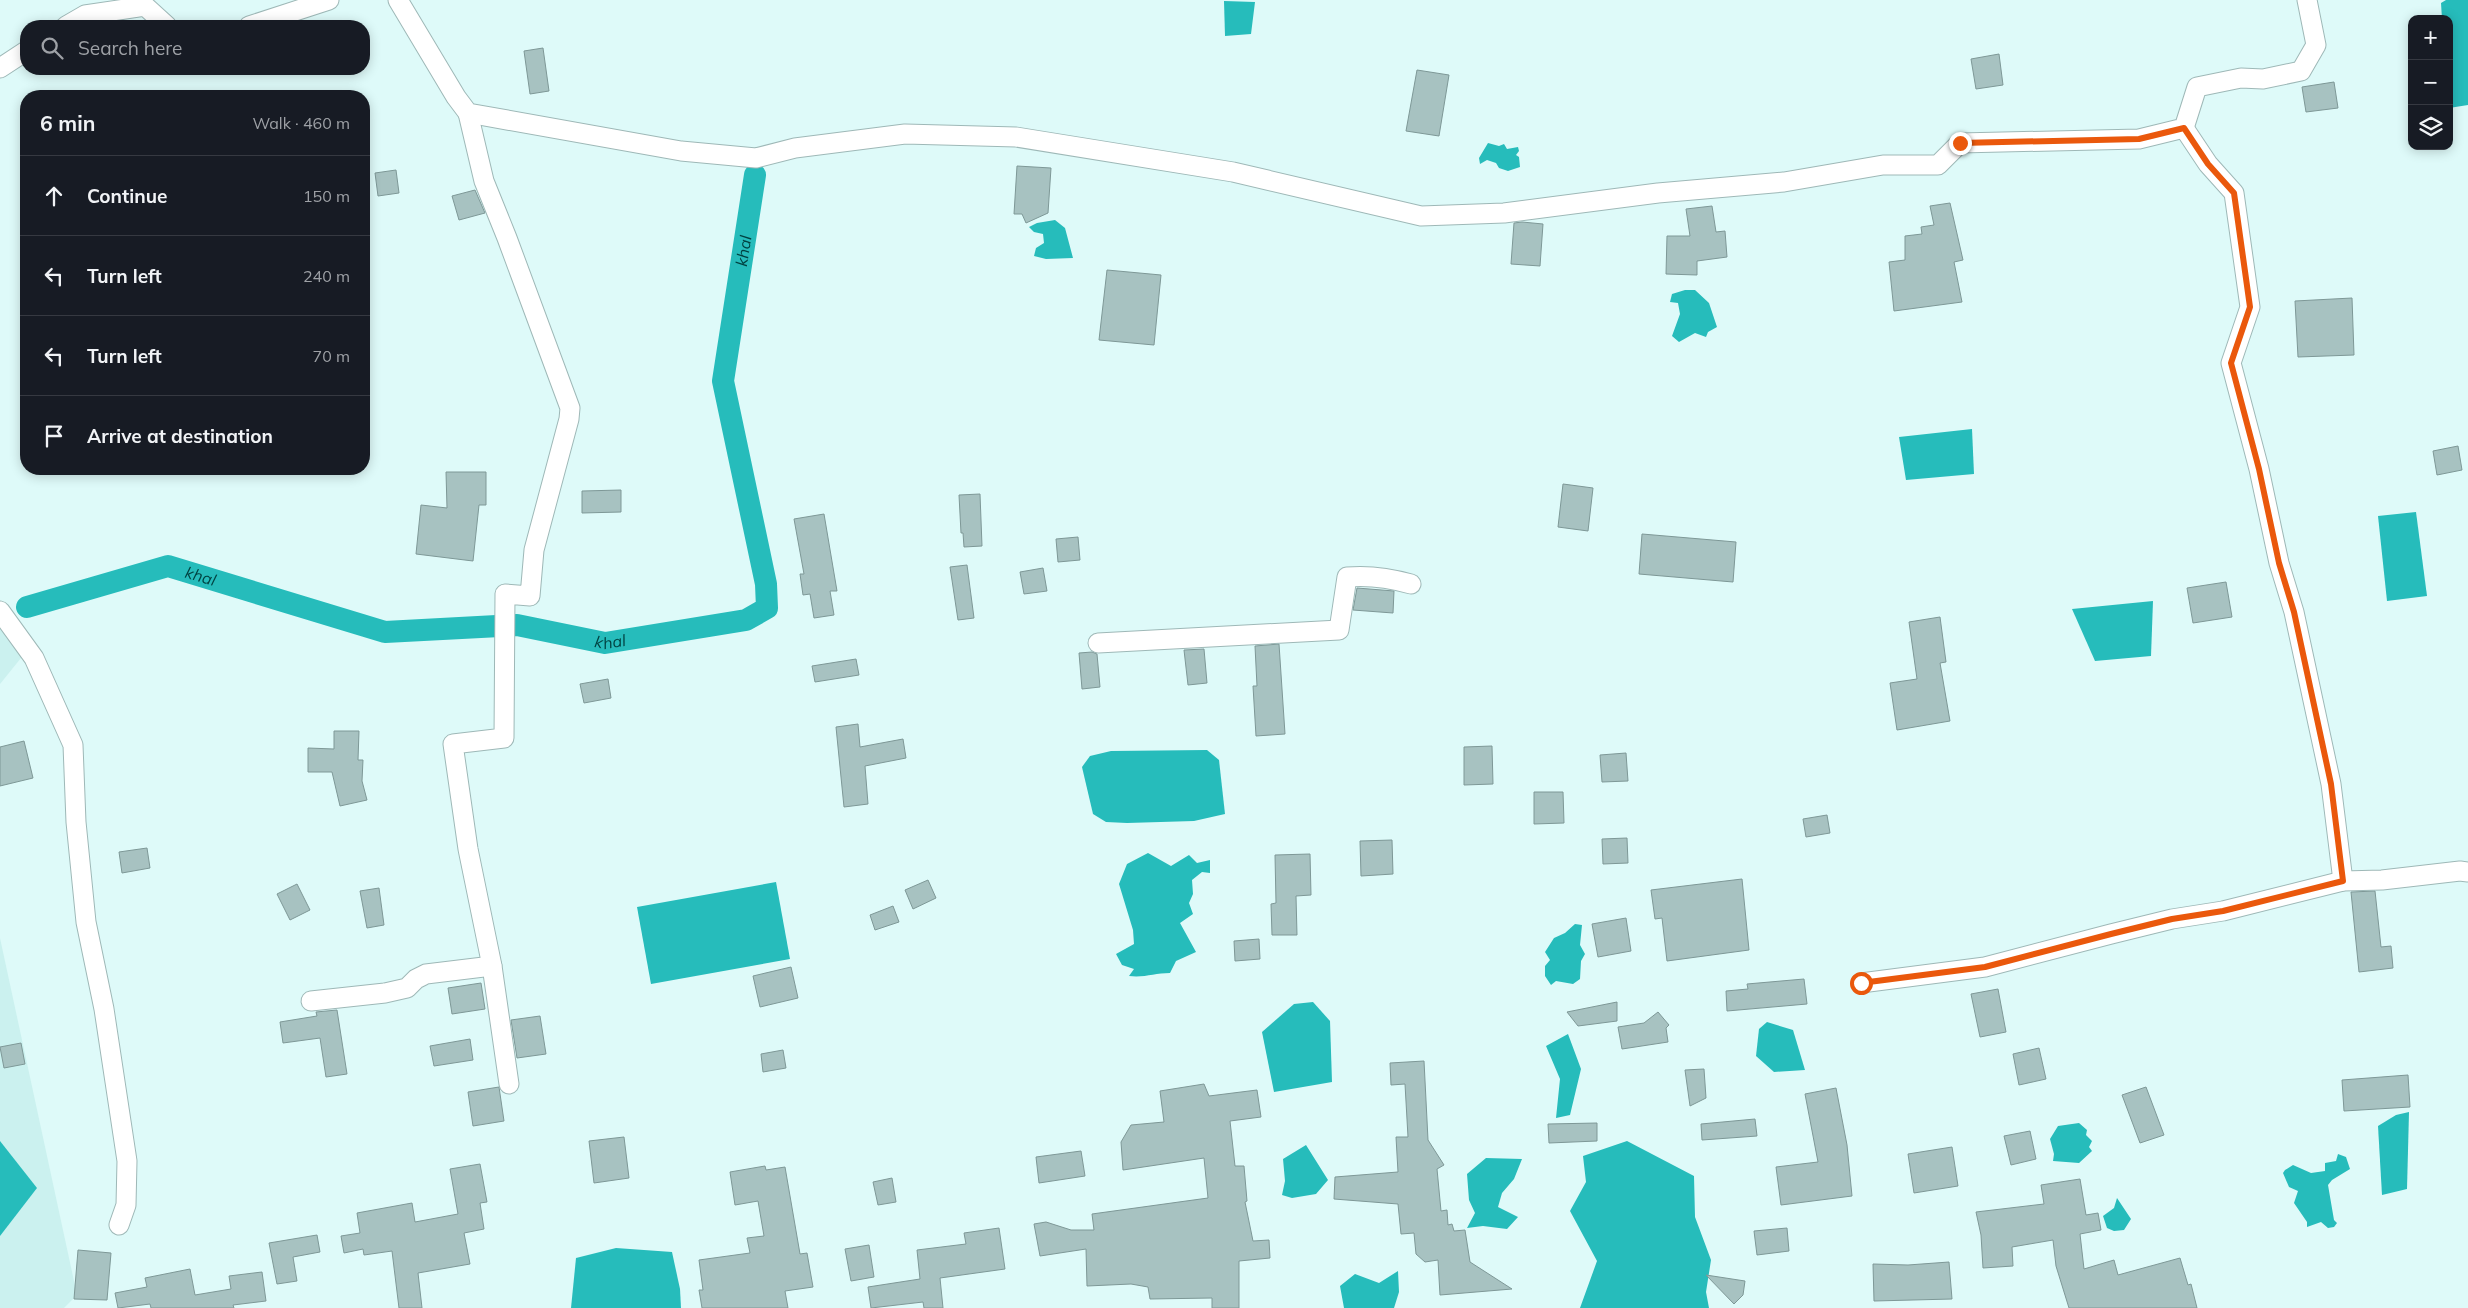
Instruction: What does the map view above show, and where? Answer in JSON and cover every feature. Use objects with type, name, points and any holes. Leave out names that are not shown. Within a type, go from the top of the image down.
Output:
[{"type":"street","points":[[268,20],[330,0]]},
{"type":"street","points":[[398,0],[456,97],[468,113],[484,181],[508,238],[570,408],[570,419],[534,550],[530,596],[505,594],[504,738],[453,744],[468,849],[492,966],[509,1084]]},
{"type":"street","points":[[2184,128],[2197,86],[2241,78],[2263,79],[2301,71],[2316,45],[2307,0]]},
{"type":"street","points":[[76,20],[85,15],[145,6],[160,20]]},
{"type":"street","points":[[0,68],[20,55]]},
{"type":"street","points":[[468,113],[681,152],[756,158],[795,148],[905,134],[1016,137],[1233,172],[1421,216],[1504,213],[1658,193],[1784,182],[1883,165],[1938,165],[1960,143],[2139,139],[2184,128]]},
{"type":"street","points":[[2184,128],[2208,164],[2234,193],[2250,307],[2231,363],[2259,469],[2279,563],[2294,612],[2331,784],[2343,881]]},
{"type":"street","points":[[1098,643],[1339,630],[1346,577],[1384,578],[1411,584]]},
{"type":"street","points":[[0,611],[34,658],[73,746],[76,822],[86,922],[104,1009],[126,1161],[126,1205],[119,1225]]},
{"type":"street","points":[[1861,983],[1985,967],[2172,919],[2223,911],[2343,881],[2382,880],[2460,871],[2468,872]]},
{"type":"street","points":[[311,1001],[385,993],[407,988],[416,979],[426,974],[492,966]]},
{"type":"shaded area","points":[[0,619],[25,653],[0,684]]},
{"type":"shaded area","points":[[0,938],[77,1295],[64,1308],[0,1308]]},
{"type":"water","points":[[2446,0],[2468,0],[2468,105],[2453,107],[2453,15],[2442,15],[2441,3]]},
{"type":"water","points":[[1224,1],[1255,2],[1251,34],[1225,36]]},
{"type":"water","points":[[1488,143],[1499,146],[1504,144],[1507,149],[1518,147],[1519,151],[1516,155],[1519,157],[1520,167],[1508,171],[1499,168],[1496,163],[1487,160],[1480,164],[1479,158]]},
{"type":"water","points":[[1055,220],[1065,228],[1073,258],[1046,259],[1034,256],[1036,248],[1044,243],[1043,234],[1034,232],[1029,227],[1037,223]]},
{"type":"water","points":[[1685,290],[1695,290],[1709,303],[1717,327],[1708,332],[1706,337],[1695,333],[1679,342],[1672,336],[1680,314],[1678,303],[1670,302],[1672,294]]},
{"type":"water","points":[[1972,429],[1974,474],[1906,480],[1899,437]]},
{"type":"water","points":[[2416,512],[2427,596],[2387,601],[2378,516]]},
{"type":"water","points":[[2153,601],[2151,656],[2095,661],[2072,609]]},
{"type":"water","points":[[1207,750],[1219,760],[1225,814],[1194,821],[1127,823],[1106,822],[1093,814],[1082,767],[1090,756],[1111,751]]},
{"type":"water","points":[[1148,853],[1171,866],[1189,855],[1197,863],[1210,860],[1210,873],[1202,872],[1192,880],[1193,894],[1189,903],[1193,914],[1180,923],[1196,952],[1176,961],[1170,973],[1129,976],[1134,969],[1122,965],[1116,954],[1134,944],[1133,930],[1119,884],[1127,864]]},
{"type":"water","points":[[776,882],[790,959],[651,984],[637,907]]},
{"type":"water","points":[[1575,924],[1582,925],[1580,945],[1585,954],[1581,961],[1580,979],[1573,984],[1556,981],[1551,985],[1545,976],[1545,966],[1550,960],[1545,952],[1554,938],[1565,933]]},
{"type":"water","points":[[1313,1002],[1330,1021],[1332,1082],[1274,1092],[1262,1032],[1294,1004]]},
{"type":"water","points":[[1767,1022],[1793,1030],[1805,1070],[1774,1072],[1756,1056],[1759,1029]]},
{"type":"water","points":[[1568,1034],[1581,1069],[1570,1115],[1556,1118],[1560,1079],[1546,1046]]},
{"type":"water","points":[[2409,1112],[2407,1189],[2382,1195],[2378,1126],[2396,1115]]},
{"type":"water","points":[[2079,1123],[2087,1130],[2086,1135],[2092,1141],[2089,1147],[2092,1151],[2079,1163],[2053,1161],[2054,1154],[2050,1139],[2058,1126]]},
{"type":"water","points":[[0,1141],[37,1188],[0,1236]]},
{"type":"water","points":[[1627,1141],[1694,1176],[1695,1217],[1711,1260],[1706,1292],[1709,1308],[1580,1308],[1597,1261],[1570,1211],[1586,1182],[1583,1156]]},
{"type":"water","points":[[1306,1145],[1328,1180],[1316,1194],[1292,1198],[1282,1195],[1285,1181],[1283,1159]]},
{"type":"water","points":[[2338,1154],[2346,1157],[2350,1169],[2332,1180],[2328,1185],[2334,1220],[2337,1223],[2334,1227],[2328,1228],[2321,1222],[2307,1227],[2307,1222],[2294,1203],[2298,1191],[2289,1187],[2283,1173],[2293,1165],[2311,1173],[2325,1171],[2325,1163],[2336,1161]]},
{"type":"water","points":[[1486,1158],[1522,1159],[1514,1179],[1502,1193],[1498,1207],[1518,1217],[1507,1229],[1483,1226],[1467,1228],[1475,1213],[1469,1200],[1467,1174]]},
{"type":"water","points":[[2117,1198],[2131,1219],[2124,1230],[2114,1231],[2107,1228],[2103,1216],[2114,1208]]},
{"type":"water","points":[[616,1248],[672,1252],[680,1289],[681,1308],[571,1308],[576,1258]]},
{"type":"water","points":[[1398,1271],[1399,1292],[1394,1308],[1344,1308],[1340,1286],[1355,1274],[1379,1283]]},
{"type":"building","points":[[543,48],[549,91],[530,94],[524,51]]},
{"type":"building","points":[[1999,54],[2003,85],[1976,89],[1971,59]]},
{"type":"building","points":[[1417,70],[1449,75],[1439,136],[1406,131]]},
{"type":"building","points":[[2334,82],[2338,108],[2306,112],[2302,87]]},
{"type":"building","points":[[1017,166],[1051,168],[1048,213],[1026,223],[1022,214],[1014,214]]},
{"type":"building","points":[[396,170],[399,193],[378,196],[375,173]]},
{"type":"building","points":[[475,190],[485,213],[459,220],[452,196]]},
{"type":"building","points":[[1950,203],[1963,260],[1954,262],[1962,302],[1894,311],[1889,262],[1905,260],[1905,236],[1922,234],[1921,227],[1934,225],[1930,206]]},
{"type":"building","points":[[1712,206],[1716,232],[1725,231],[1727,257],[1697,261],[1697,275],[1666,274],[1667,236],[1690,236],[1686,209]]},
{"type":"building","points":[[1514,223],[1543,224],[1540,266],[1511,264]]},
{"type":"building","points":[[1107,270],[1161,275],[1154,345],[1099,340]]},
{"type":"building","points":[[2352,298],[2354,355],[2298,357],[2295,301]]},
{"type":"building","points":[[2458,446],[2462,470],[2437,475],[2433,451]]},
{"type":"building","points":[[446,472],[486,472],[486,505],[479,505],[473,561],[416,554],[421,505],[447,508]]},
{"type":"building","points":[[1563,484],[1593,488],[1588,531],[1558,527]]},
{"type":"building","points":[[621,490],[621,512],[582,513],[582,491]]},
{"type":"building","points":[[980,494],[982,546],[964,547],[963,533],[961,533],[959,495]]},
{"type":"building","points":[[824,514],[837,591],[830,591],[834,615],[814,618],[810,594],[803,595],[800,574],[804,574],[794,519]]},
{"type":"building","points":[[1642,534],[1736,542],[1733,582],[1639,574]]},
{"type":"building","points":[[1078,537],[1080,560],[1058,562],[1056,539]]},
{"type":"building","points":[[967,565],[974,618],[958,620],[950,567]]},
{"type":"building","points":[[1043,568],[1047,591],[1024,594],[1020,572]]},
{"type":"building","points":[[2226,582],[2232,617],[2193,623],[2187,588]]},
{"type":"building","points":[[1357,588],[1394,591],[1393,613],[1353,610]]},
{"type":"building","points":[[1940,617],[1946,662],[1940,663],[1950,721],[1897,730],[1890,683],[1917,679],[1909,622]]},
{"type":"building","points":[[1279,644],[1285,734],[1256,736],[1253,686],[1257,686],[1255,646]]},
{"type":"building","points":[[1204,649],[1207,683],[1188,685],[1184,650]]},
{"type":"building","points":[[1092,652],[1097,654],[1100,687],[1082,689],[1079,653]]},
{"type":"building","points":[[856,659],[859,675],[815,682],[812,666]]},
{"type":"building","points":[[608,679],[611,698],[584,703],[580,684]]},
{"type":"building","points":[[858,724],[860,747],[903,739],[906,758],[865,766],[868,804],[844,807],[836,727]]},
{"type":"building","points":[[334,731],[359,731],[358,760],[363,760],[362,781],[367,800],[340,806],[332,772],[308,772],[308,748],[334,749]]},
{"type":"building","points":[[24,741],[33,778],[0,786],[0,747]]},
{"type":"building","points":[[1492,746],[1493,784],[1464,785],[1464,747]]},
{"type":"building","points":[[1626,753],[1628,781],[1602,782],[1600,755]]},
{"type":"building","points":[[1534,792],[1563,792],[1564,823],[1534,824]]},
{"type":"building","points":[[1827,815],[1830,833],[1806,837],[1803,819]]},
{"type":"building","points":[[1627,838],[1628,863],[1603,864],[1602,839]]},
{"type":"building","points":[[1392,840],[1393,874],[1361,876],[1360,841]]},
{"type":"building","points":[[147,848],[150,868],[122,873],[119,852]]},
{"type":"building","points":[[1310,854],[1311,895],[1296,896],[1297,935],[1272,935],[1271,904],[1276,903],[1275,855]]},
{"type":"building","points":[[1742,879],[1749,950],[1667,961],[1662,918],[1655,919],[1651,890]]},
{"type":"building","points":[[928,880],[936,898],[913,909],[905,890]]},
{"type":"building","points":[[297,884],[310,910],[290,920],[277,894]]},
{"type":"building","points":[[379,888],[384,925],[367,928],[360,891]]},
{"type":"building","points":[[2375,891],[2381,947],[2391,946],[2393,968],[2359,972],[2351,892]]},
{"type":"building","points":[[893,906],[899,922],[875,930],[870,915]]},
{"type":"building","points":[[1626,918],[1631,951],[1598,957],[1592,924]]},
{"type":"building","points":[[1259,939],[1260,959],[1235,961],[1234,941]]},
{"type":"building","points":[[791,967],[798,998],[760,1007],[753,976]]},
{"type":"building","points":[[1804,979],[1807,1004],[1727,1011],[1726,991],[1748,989],[1747,984]]},
{"type":"building","points":[[481,983],[485,1009],[452,1014],[448,988]]},
{"type":"building","points":[[1998,989],[2006,1032],[1980,1037],[1971,994]]},
{"type":"building","points":[[1617,1002],[1617,1021],[1578,1026],[1567,1012]]},
{"type":"building","points":[[337,1010],[347,1074],[326,1077],[320,1038],[283,1043],[280,1022],[317,1016],[316,1012]]},
{"type":"building","points":[[1658,1012],[1669,1025],[1666,1028],[1668,1042],[1622,1049],[1618,1027],[1644,1023]]},
{"type":"building","points":[[540,1016],[546,1054],[517,1058],[511,1020]]},
{"type":"building","points":[[470,1039],[473,1060],[434,1066],[430,1046]]},
{"type":"building","points":[[21,1043],[25,1064],[4,1068],[0,1047]]},
{"type":"building","points":[[2039,1048],[2046,1079],[2019,1085],[2013,1054]]},
{"type":"building","points":[[783,1050],[786,1068],[763,1072],[761,1054]]},
{"type":"building","points":[[1424,1061],[1428,1140],[1444,1165],[1437,1169],[1441,1211],[1447,1210],[1448,1225],[1452,1224],[1454,1231],[1465,1230],[1470,1262],[1512,1289],[1440,1295],[1438,1260],[1425,1262],[1416,1254],[1414,1233],[1401,1234],[1398,1204],[1334,1199],[1335,1177],[1398,1172],[1396,1137],[1408,1137],[1405,1084],[1391,1085],[1390,1063]]},
{"type":"building","points":[[1704,1069],[1706,1098],[1690,1106],[1685,1070]]},
{"type":"building","points":[[2408,1075],[2410,1107],[2344,1111],[2342,1080]]},
{"type":"building","points":[[1204,1084],[1209,1096],[1257,1090],[1261,1117],[1230,1121],[1235,1166],[1244,1166],[1247,1201],[1245,1202],[1253,1241],[1269,1240],[1270,1258],[1239,1261],[1239,1308],[1212,1308],[1212,1298],[1150,1299],[1148,1287],[1131,1284],[1087,1286],[1086,1249],[1040,1256],[1034,1224],[1046,1222],[1071,1230],[1094,1230],[1092,1214],[1208,1198],[1204,1158],[1123,1170],[1121,1142],[1131,1125],[1164,1122],[1160,1091]]},
{"type":"building","points":[[499,1087],[504,1121],[473,1126],[468,1092]]},
{"type":"building","points":[[2146,1087],[2164,1135],[2140,1143],[2122,1095]]},
{"type":"building","points":[[1836,1088],[1847,1145],[1852,1196],[1781,1205],[1776,1167],[1818,1162],[1805,1094]]},
{"type":"building","points":[[1755,1119],[1757,1136],[1702,1140],[1701,1124]]},
{"type":"building","points":[[1597,1123],[1597,1141],[1549,1143],[1548,1124]]},
{"type":"building","points":[[2030,1131],[2036,1159],[2011,1165],[2004,1136]]},
{"type":"building","points":[[624,1137],[629,1178],[594,1183],[589,1141]]},
{"type":"building","points":[[1952,1147],[1958,1186],[1914,1193],[1908,1154]]},
{"type":"building","points":[[1081,1151],[1085,1176],[1039,1183],[1036,1157]]},
{"type":"building","points":[[480,1164],[487,1202],[480,1203],[484,1229],[464,1233],[470,1264],[418,1273],[422,1308],[399,1308],[392,1251],[364,1255],[363,1249],[344,1253],[341,1236],[360,1233],[357,1213],[412,1203],[415,1222],[458,1214],[450,1169]]},
{"type":"building","points":[[765,1166],[766,1170],[785,1167],[800,1254],[807,1253],[813,1287],[785,1291],[788,1308],[702,1308],[699,1290],[703,1290],[699,1260],[750,1253],[747,1238],[764,1236],[758,1201],[735,1205],[730,1172]]},
{"type":"building","points":[[892,1178],[896,1202],[878,1205],[873,1182]]},
{"type":"building","points":[[2080,1179],[2086,1215],[2098,1213],[2101,1230],[2080,1234],[2084,1269],[2114,1260],[2118,1275],[2180,1258],[2188,1285],[2191,1284],[2197,1308],[2069,1308],[2056,1266],[2053,1240],[2012,1247],[2013,1266],[1983,1268],[1981,1235],[1976,1212],[2044,1204],[2041,1185]]},
{"type":"building","points":[[999,1228],[1005,1269],[940,1278],[943,1308],[924,1308],[923,1302],[871,1308],[868,1287],[920,1279],[917,1250],[966,1244],[964,1233]]},
{"type":"building","points":[[1787,1228],[1789,1251],[1757,1255],[1754,1231]]},
{"type":"building","points":[[317,1235],[320,1252],[293,1257],[297,1281],[277,1284],[269,1243]]},
{"type":"building","points":[[869,1245],[874,1277],[851,1281],[845,1249]]},
{"type":"building","points":[[78,1250],[111,1253],[107,1300],[74,1299]]},
{"type":"building","points":[[1949,1262],[1952,1299],[1874,1301],[1873,1264],[1908,1265]]},
{"type":"building","points":[[190,1269],[195,1295],[231,1289],[229,1276],[262,1272],[266,1301],[233,1305],[234,1308],[151,1308],[150,1304],[118,1308],[115,1293],[147,1287],[145,1278]]},
{"type":"building","points":[[1706,1275],[1745,1281],[1743,1295],[1734,1304]]},
{"type":"waterway","name":"khal","points":[[27,607],[168,566],[385,632],[517,625],[605,643],[746,620],[767,608],[766,584],[723,381],[755,175]]},
{"type":"route","points":[[1861,983],[1985,967],[2172,919],[2223,911],[2343,881],[2331,784],[2294,612],[2279,563],[2259,469],[2231,363],[2250,307],[2234,193],[2208,164],[2184,128],[2139,139],[1960,143]]}]
